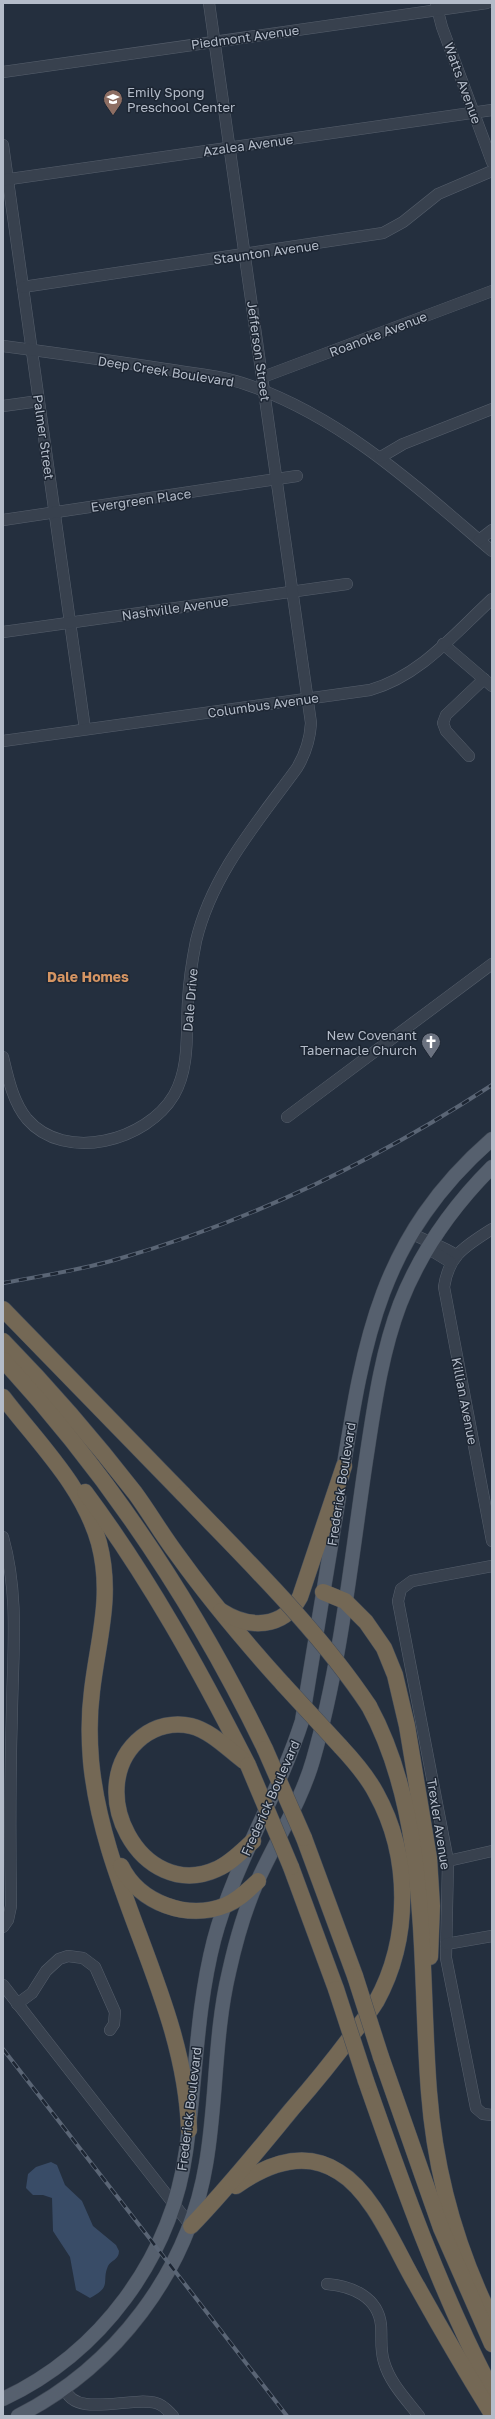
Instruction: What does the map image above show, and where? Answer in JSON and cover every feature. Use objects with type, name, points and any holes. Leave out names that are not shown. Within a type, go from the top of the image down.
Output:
[{"type":"highway","points":[[3,1310],[183,1494],[302,1619],[346,1672],[369,1706],[389,1749],[409,1821],[418,1885],[424,2024],[429,2093],[442,2180],[457,2236],[492,2320]]},
{"type":"highway","points":[[3,1341],[61,1402],[136,1494],[175,1553],[241,1638],[355,1762],[376,1792],[392,1832],[400,1869],[402,1890],[400,1931],[396,1951],[375,2003],[328,2067],[217,2200],[191,2226]]},
{"type":"highway","points":[[3,1360],[40,1399],[79,1448],[147,1543],[191,1611],[265,1749],[304,1838],[355,1976],[381,2057],[438,2222],[492,2344]]},
{"type":"highway","points":[[3,1389],[63,1462],[132,1559],[195,1661],[248,1765],[291,1867],[336,1989],[410,2208],[429,2255],[492,2391]]},
{"type":"highway","points":[[3,1397],[74,1488],[92,1524],[99,1543],[105,1586],[105,1608],[92,1690],[90,1744],[96,1797],[103,1830],[178,2049],[185,2080],[189,2130]]},
{"type":"highway","points":[[217,1609],[235,1618],[256,1624],[276,1621],[290,1611],[300,1596],[344,1466]]},
{"type":"highway","points":[[323,1592],[345,1602],[366,1622],[392,1664],[407,1726],[424,1821],[432,1906],[430,1973],[424,2024]]},
{"type":"highway","points":[[248,1765],[201,1730],[178,1725],[156,1729],[140,1739],[126,1756],[118,1779],[118,1805],[124,1828],[136,1848],[146,1858],[167,1871],[193,1875],[216,1870],[227,1864],[253,1841]]},
{"type":"highway","points":[[103,1830],[130,1881],[154,1901],[179,1909],[193,1910],[225,1906],[243,1895],[258,1881]]},
{"type":"highway","points":[[217,2200],[254,2173],[266,2167],[290,2161],[315,2162],[327,2166],[350,2180],[375,2212],[492,2414]]},
{"type":"main road","name":"Frederick Boulevard","points":[[3,2400],[51,2371],[76,2352],[109,2320],[142,2274],[162,2236],[174,2205],[189,2130],[203,1991],[225,1906],[292,1754],[302,1721],[359,1369],[367,1336],[391,1271],[411,1233],[450,1180],[492,1138]]},
{"type":"main road","name":"Frederick Boulevard","points":[[18,2416],[65,2388],[110,2349],[146,2308],[171,2266],[191,2226],[208,2152],[223,2004],[228,1975],[243,1918],[258,1881],[304,1786],[327,1708],[345,1602],[371,1423],[388,1342],[409,1284],[430,1244],[464,1197],[492,1167]]},
{"type":"street","name":"Jefferson Street","points":[[209,3],[264,377],[308,698]]},
{"type":"street","name":"Piedmont Avenue","points":[[3,72],[215,42],[436,6],[487,3]]},
{"type":"street","name":"Watts Avenue","points":[[436,6],[492,162]]},
{"type":"street","name":"Azalea Avenue","points":[[5,180],[492,110]]},
{"type":"street","name":"Palmer Street","points":[[3,145],[5,180],[23,287],[86,730]]},
{"type":"street","name":"Staunton Avenue","points":[[23,287],[245,255],[383,233],[403,222],[438,194],[492,171]]},
{"type":"street","name":"Roanoke Avenue","points":[[264,377],[492,291]]},
{"type":"street","name":"Deep Creek Boulevard","points":[[3,346],[207,375],[248,385],[266,392],[333,427],[381,457],[492,551]]},
{"type":"street","points":[[3,406],[39,401]]},
{"type":"street","points":[[381,457],[403,444],[492,409]]},
{"type":"street","name":"Evergreen Place","points":[[3,520],[297,476]]},
{"type":"street","points":[[479,540],[492,530]]},
{"type":"street","name":"Nashville Avenue","points":[[3,632],[347,584]]},
{"type":"street","name":"Columbus Avenue","points":[[3,741],[370,690],[385,685],[415,670],[492,599]]},
{"type":"street","points":[[443,644],[488,682],[446,715],[443,723],[446,731],[469,756]]},
{"type":"street","name":"Dale Drive","points":[[3,1058],[19,1108],[37,1128],[56,1138],[86,1142],[118,1137],[147,1124],[168,1104],[180,1083],[184,1070],[190,978],[201,922],[213,893],[231,858],[304,757],[310,735],[308,698]]},
{"type":"street","points":[[287,1117],[492,964]]},
{"type":"street","points":[[411,1233],[430,1244],[432,1251],[453,1259],[492,1229]]},
{"type":"street","name":"Killian Avenue","points":[[453,1259],[445,1277],[444,1296],[492,1540]]},
{"type":"street","points":[[3,1927],[8,1920],[11,1906],[9,1812],[15,1617],[14,1592],[4,1541]]},
{"type":"street","name":"Trexler Avenue","points":[[491,2115],[479,2112],[474,2102],[446,1958],[448,1861],[398,1601],[401,1589],[406,1584],[416,1580],[492,1566]]},
{"type":"street","points":[[448,1861],[492,1851]]},
{"type":"street","points":[[446,1944],[492,1936]]},
{"type":"street","points":[[18,2004],[32,1993],[46,1971],[55,1962],[68,1956],[83,1958],[95,1967],[115,2012],[114,2024],[110,2030]]},
{"type":"street","points":[[3,1985],[191,2226]]},
{"type":"street","points":[[327,2284],[349,2288],[362,2294],[375,2308],[380,2321],[381,2348],[388,2374],[419,2416]]},
{"type":"street","points":[[65,2388],[72,2403],[85,2409],[151,2402],[165,2407],[174,2416]]},
{"type":"water","points":[[51,2162],[57,2165],[65,2185],[82,2201],[93,2226],[116,2245],[119,2251],[118,2256],[108,2266],[104,2287],[90,2298],[76,2290],[70,2257],[53,2231],[52,2198],[43,2195],[33,2195],[26,2188],[28,2174],[36,2167]]},
{"type":"railway","points":[[3,1283],[76,1270],[118,1259],[168,1244],[264,1207],[312,1186],[358,1163],[404,1138],[492,1085]]},
{"type":"railway","points":[[3,2049],[287,2416]]},
{"type":"place","name":"Emily Spong Preschool Center","points":[[113,116]]},
{"type":"place","name":"New Covenant Tabernacle Church","points":[[431,1059]]},
{"type":"district","name":"Dale Homes","points":[[88,976]]}]
